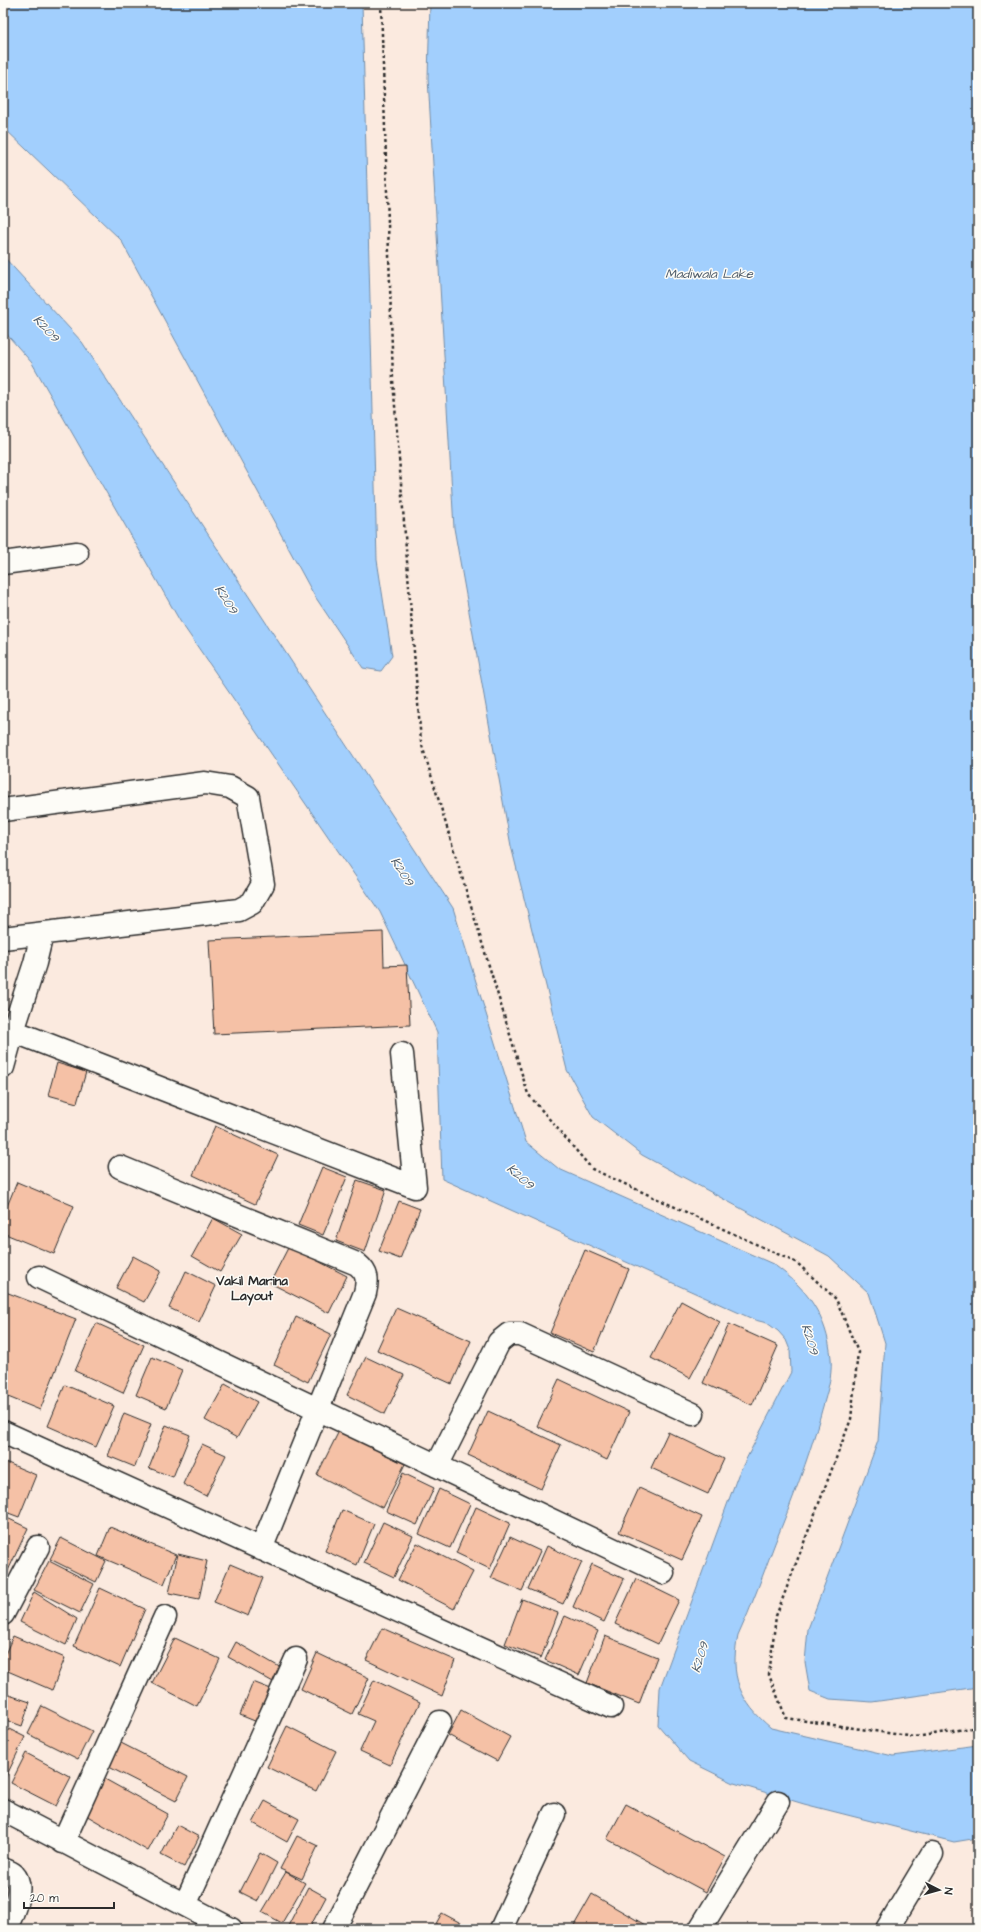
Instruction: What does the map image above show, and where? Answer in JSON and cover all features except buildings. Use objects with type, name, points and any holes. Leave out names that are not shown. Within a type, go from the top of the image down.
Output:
[{"type":"street","points":[[3,563],[77,553]]},
{"type":"street","points":[[3,810],[205,783],[230,787],[248,797],[262,884],[252,902],[239,910],[3,938]]},
{"type":"street","points":[[3,1067],[35,963],[42,934]]},
{"type":"street","points":[[13,1031],[415,1187],[402,1054]]},
{"type":"street","points":[[120,1166],[357,1264],[365,1271],[368,1281],[365,1293],[261,1549]]},
{"type":"street","points":[[39,1278],[663,1573]]},
{"type":"street","points":[[437,1466],[499,1342],[510,1334],[520,1334],[693,1414]]},
{"type":"street","points":[[3,1432],[611,1707]]},
{"type":"street","points":[[3,1614],[38,1547]]},
{"type":"street","points":[[63,1842],[165,1617]]},
{"type":"street","points":[[185,1905],[296,1659]]},
{"type":"street","points":[[334,1929],[440,1722]]},
{"type":"street","points":[[700,1929],[778,1802]]},
{"type":"street","points":[[3,1810],[231,1929]]},
{"type":"street","points":[[501,1929],[554,1814]]},
{"type":"street","points":[[887,1929],[932,1854]]},
{"type":"street","points":[[3,1869],[14,1875],[19,1883],[18,1896],[6,1929]]},
{"type":"path","points":[[381,3],[393,380],[421,742],[528,1094],[592,1169],[797,1263],[836,1299],[858,1352],[851,1419],[776,1616],[769,1675],[786,1718],[915,1737],[978,1727]]},
{"type":"water","points":[[3,3],[362,3],[377,560],[392,656],[381,671],[363,668],[314,595],[121,240],[3,127]]},
{"type":"water","name":"Madiwala Lake","points":[[430,3],[978,3],[978,1687],[872,1702],[830,1699],[810,1691],[805,1662],[808,1629],[878,1441],[885,1343],[869,1293],[829,1256],[642,1155],[593,1117],[567,1070],[511,846],[454,528],[428,78]]},
{"type":"water","name":"K209","points":[[3,256],[82,342],[453,908],[526,1142],[559,1169],[773,1264],[796,1283],[813,1304],[820,1316],[829,1343],[831,1358],[830,1380],[815,1433],[799,1480],[753,1602],[738,1636],[735,1664],[736,1676],[745,1698],[760,1718],[771,1728],[893,1756],[978,1745],[978,1838],[954,1842],[804,1804],[734,1783],[689,1761],[658,1725],[660,1688],[738,1475],[791,1372],[790,1350],[786,1340],[778,1331],[767,1323],[755,1320],[442,1179],[437,1032],[380,912],[180,621],[32,363],[3,330]]},
{"type":"district","name":"Vakil Marina Layout","points":[[252,1288]]}]
